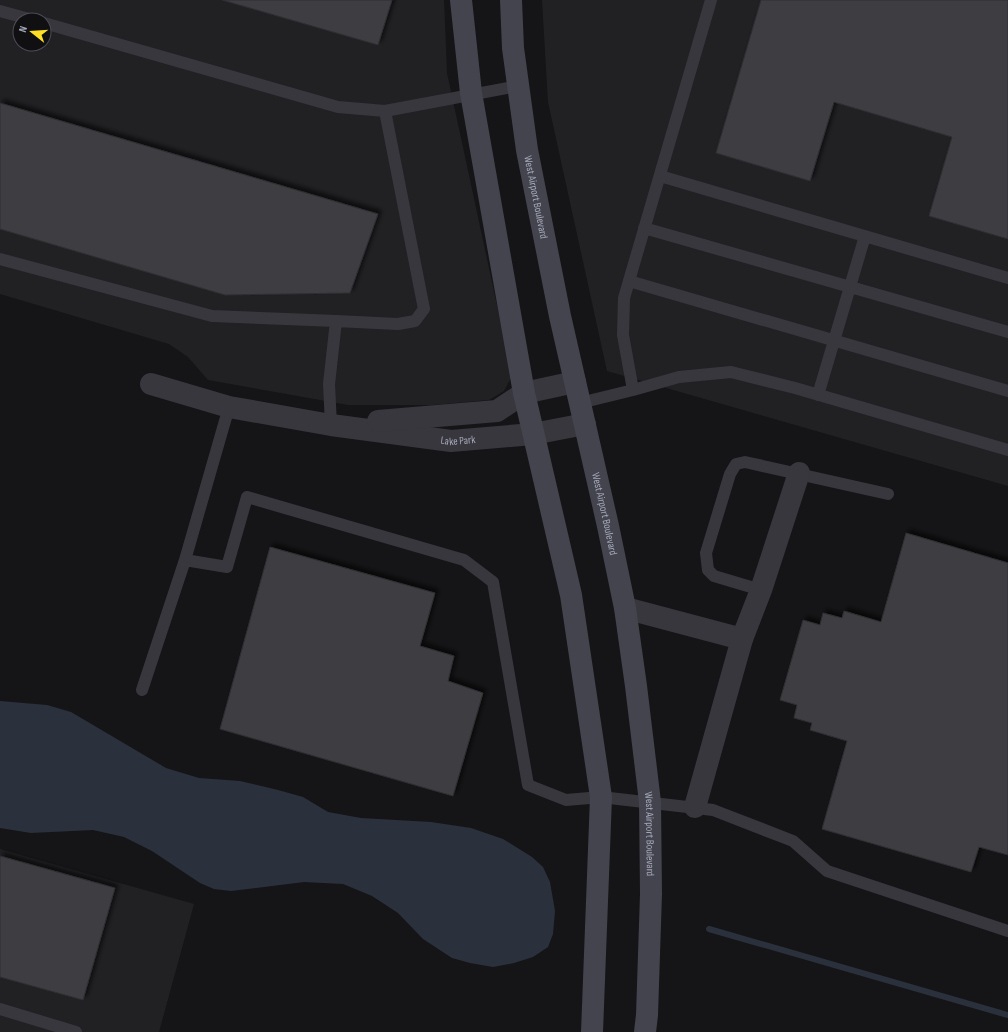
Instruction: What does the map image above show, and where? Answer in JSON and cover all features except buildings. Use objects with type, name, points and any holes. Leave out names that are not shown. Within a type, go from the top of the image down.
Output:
[{"type":"main road","points":[[461,0],[470,93],[524,393],[571,595],[601,797],[592,1032]]},
{"type":"main road","name":"West Airport Boulevard","points":[[511,0],[513,48],[527,150],[560,316],[604,502],[625,608],[650,802],[651,894],[649,1031]]},
{"type":"street","name":"Lake Park","points":[[151,384],[229,407],[331,425],[451,441],[533,434],[585,424]]},
{"type":"street","name":"Lake Park","points":[[331,425],[452,416],[497,411],[524,393],[578,392]]},
{"type":"street","points":[[695,807],[742,639],[761,590],[799,473]]},
{"type":"street","points":[[625,608],[742,639]]},
{"type":"lane","points":[[633,390],[623,335],[624,298],[711,0]]},
{"type":"lane","points":[[0,11],[12,14]]},
{"type":"lane","points":[[52,25],[338,107],[385,110],[470,93],[518,86]]},
{"type":"lane","points":[[0,259],[212,316],[398,324],[415,321],[424,309],[385,110]]},
{"type":"lane","points":[[660,176],[1008,278]]},
{"type":"lane","points":[[644,228],[1008,332]]},
{"type":"lane","points":[[818,395],[865,236]]},
{"type":"lane","points":[[629,281],[1008,391]]},
{"type":"lane","points":[[331,425],[329,384],[336,321]]},
{"type":"lane","points":[[578,392],[633,390],[679,377],[731,372],[818,395],[1008,450]]},
{"type":"lane","points":[[142,690],[185,560],[229,407]]},
{"type":"lane","points":[[761,590],[714,576],[708,570],[706,553],[730,474],[736,464],[745,462],[888,494]]},
{"type":"lane","points":[[185,560],[227,567],[247,497],[464,560],[493,582],[528,785],[566,800],[601,797],[713,810],[793,841],[827,872],[1008,931]]},
{"type":"lane","points":[[0,1009],[50,1028],[76,1032]]},
{"type":"shaded area","points":[[0,0],[444,0],[447,73],[510,360],[512,376],[504,391],[489,400],[434,405],[348,405],[208,380],[188,357],[169,344],[0,294]]},
{"type":"shaded area","points":[[542,0],[1008,0],[1008,486],[607,371],[548,102]]},
{"type":"shaded area","points":[[0,701],[47,705],[71,712],[166,768],[199,778],[240,781],[278,790],[303,797],[328,812],[361,818],[431,822],[471,828],[503,839],[532,857],[543,867],[550,882],[555,911],[553,934],[548,947],[533,957],[514,963],[493,967],[470,963],[452,958],[423,939],[398,913],[372,896],[343,884],[304,882],[231,891],[214,889],[200,883],[152,851],[124,837],[93,830],[31,833],[0,828]]},
{"type":"shaded area","points":[[0,849],[194,904],[159,1032],[0,1032]]},
{"type":"waterway","points":[[709,929],[1008,1015]]}]
